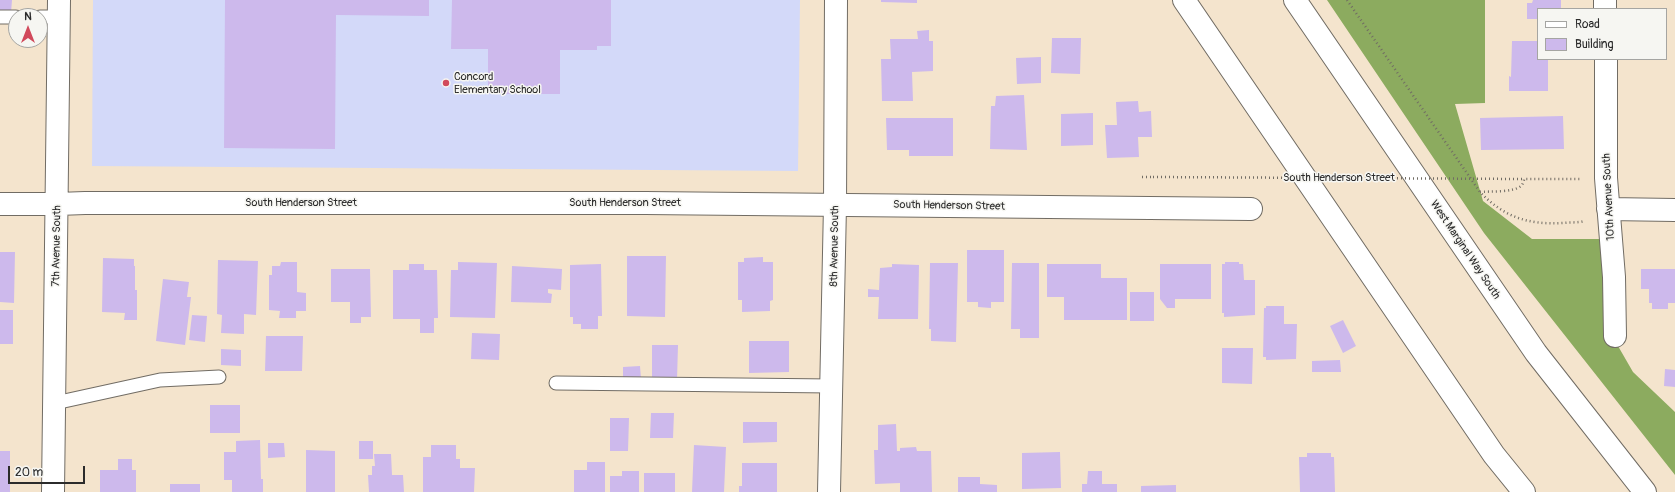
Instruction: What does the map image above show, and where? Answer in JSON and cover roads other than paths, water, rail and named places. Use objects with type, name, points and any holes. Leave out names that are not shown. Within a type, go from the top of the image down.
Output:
[{"type":"main road","name":"8th Avenue South","points":[[829,492],[835,205],[836,0]]},
{"type":"main road","points":[[1184,0],[1494,455],[1524,492]]},
{"type":"main road","name":"West Marginal Way South","points":[[1295,0],[1536,354],[1645,492]]},
{"type":"main road","name":"7th Avenue South","points":[[53,11],[58,204],[53,492]]},
{"type":"main road","name":"10th Avenue South","points":[[1606,60],[1606,178],[1614,277],[1615,336]]},
{"type":"main road","name":"South Henderson Street","points":[[0,204],[645,203],[1251,209]]},
{"type":"main road","points":[[1608,210],[1675,210]]},
{"type":"main road","points":[[1494,455],[1511,492]]},
{"type":"lane","points":[[55,404],[160,380],[219,377]]},
{"type":"lane","points":[[556,383],[832,386]]},
{"type":"place","name":"Concord Elementary School","points":[[446,83]]}]
